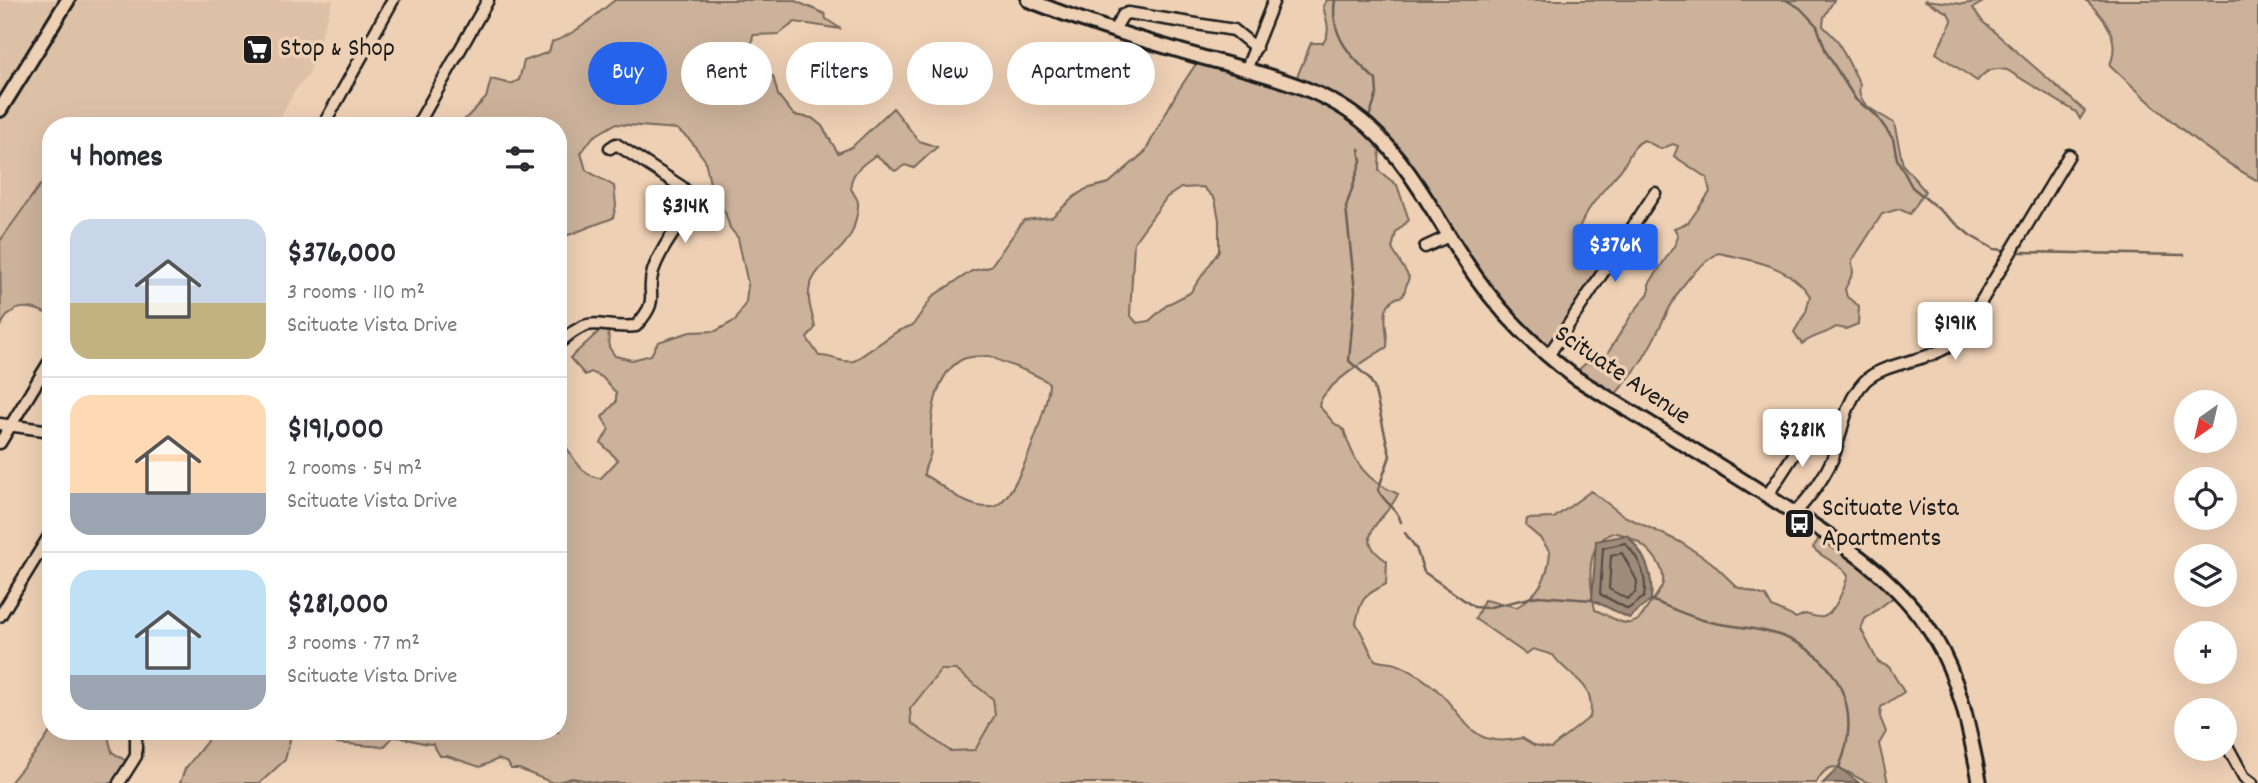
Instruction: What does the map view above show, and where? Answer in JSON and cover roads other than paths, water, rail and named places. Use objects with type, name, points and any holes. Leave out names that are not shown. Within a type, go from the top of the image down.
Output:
[{"type":"main road","points":[[0,110],[68,0]]},
{"type":"main road","name":"Scituate Avenue","points":[[1028,0],[1314,93],[1359,119],[1402,163],[1499,307],[1548,356],[1576,378],[1795,513],[1876,568],[1893,584],[1934,637],[1958,690],[1980,783]]},
{"type":"street","points":[[328,117],[393,0]]},
{"type":"street","points":[[422,117],[488,0]]},
{"type":"street","points":[[1247,70],[1274,0]]},
{"type":"street","points":[[1114,30],[1123,15],[1128,13],[1234,30],[1256,48]]},
{"type":"street","points":[[567,336],[576,328],[591,322],[636,326],[649,311],[653,293],[652,273],[693,204],[693,198],[682,187],[616,144],[610,148]]},
{"type":"street","points":[[1795,513],[1828,467],[1846,407],[1863,384],[1880,371],[1929,357],[1958,341],[2069,155]]},
{"type":"street","points":[[1548,356],[1656,193]]},
{"type":"street","points":[[1425,247],[1449,236]]},
{"type":"street","points":[[0,443],[42,374]]},
{"type":"street","points":[[0,424],[42,430]]},
{"type":"street","points":[[1766,496],[1812,425]]},
{"type":"street","points":[[0,616],[42,548]]},
{"type":"street","points":[[119,783],[136,756],[136,740]]},
{"type":"street","points":[[2235,761],[2244,777],[2252,783]]},
{"type":"water","points":[[1627,535],[1647,565],[1652,590],[1651,600],[1629,618],[1592,600],[1596,541]]},
{"type":"water","points":[[1839,767],[1859,783],[1823,783]]},
{"type":"waterway","points":[[1335,0],[1336,25],[1344,45],[1376,80],[1377,94],[1369,117]]},
{"type":"waterway","points":[[1786,0],[1800,8],[1817,26],[1826,52],[1856,100],[1876,115],[1893,139],[1897,159],[1912,187],[1971,236],[1994,249],[2005,250]]},
{"type":"waterway","points":[[1359,149],[1361,161],[1346,207],[1355,291],[1349,361],[1368,377],[1374,387],[1390,456],[1378,490],[1401,522]]},
{"type":"waterway","points":[[2020,252],[2184,255]]},
{"type":"waterway","points":[[1405,533],[1416,548],[1424,572],[1474,607],[1486,608],[1538,596],[1592,600]]},
{"type":"waterway","points":[[1651,600],[1706,621],[1779,635],[1800,644],[1817,656],[1831,671],[1847,706],[1846,746],[1839,767]]},
{"type":"place","name":"Stop & Shop","points":[[257,49]]},
{"type":"place","name":"Scituate Vista Apartments","points":[[1799,524]]}]
